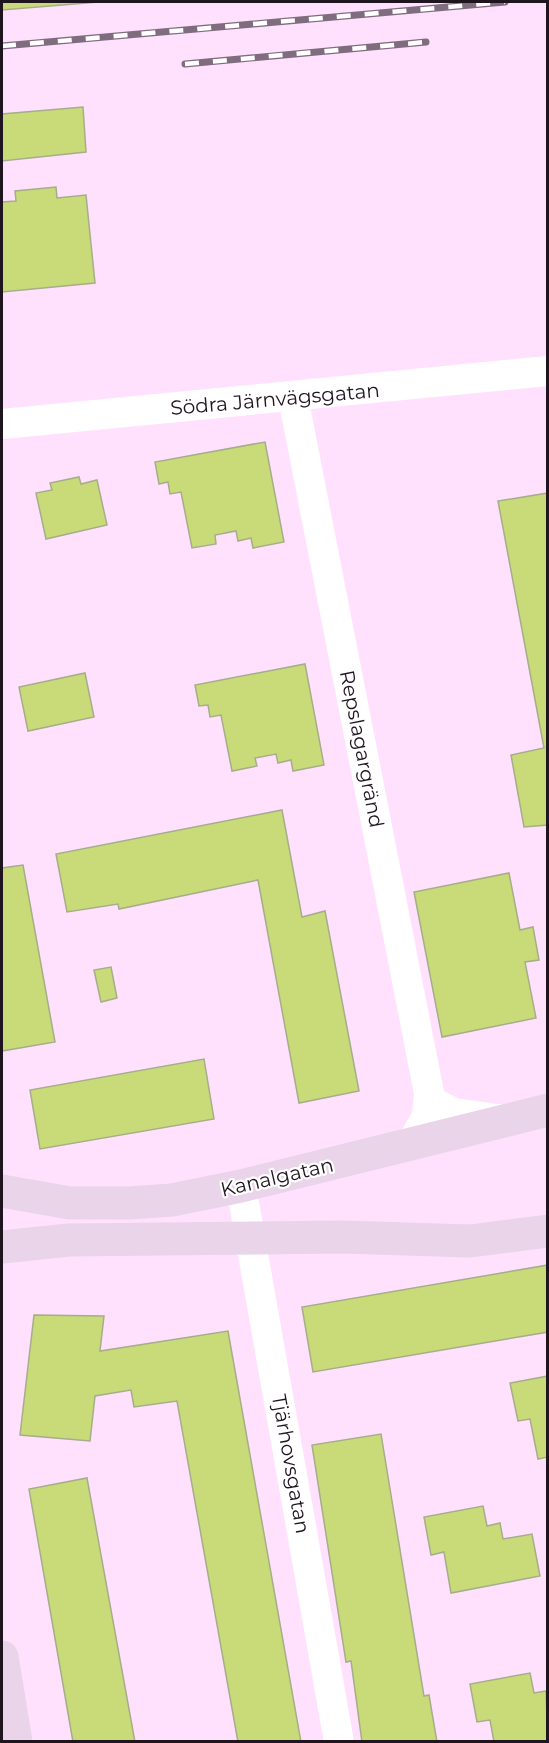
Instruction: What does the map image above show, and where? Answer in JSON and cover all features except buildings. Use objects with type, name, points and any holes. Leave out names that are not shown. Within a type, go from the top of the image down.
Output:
[{"type":"main road","name":"Kanalgatan","points":[[2,1191],[70,1203],[172,1200],[241,1186],[503,1119],[548,1110]]},
{"type":"main road","points":[[2,1247],[69,1240],[343,1237],[470,1241],[548,1231]]},
{"type":"main road","points":[[2,1657],[16,1742]]},
{"type":"street","name":"Södra Järnvägsgatan","points":[[2,424],[548,371]]},
{"type":"street","name":"Repslagargränd","points":[[293,397],[431,1101]]},
{"type":"street","points":[[411,1144],[427,1117],[431,1101],[454,1113],[503,1119]]},
{"type":"street","name":"Tjärhovsgatan","points":[[241,1186],[339,1742]]},
{"type":"railway","points":[[2,46],[505,2]]},
{"type":"railway","points":[[185,64],[426,42]]}]
